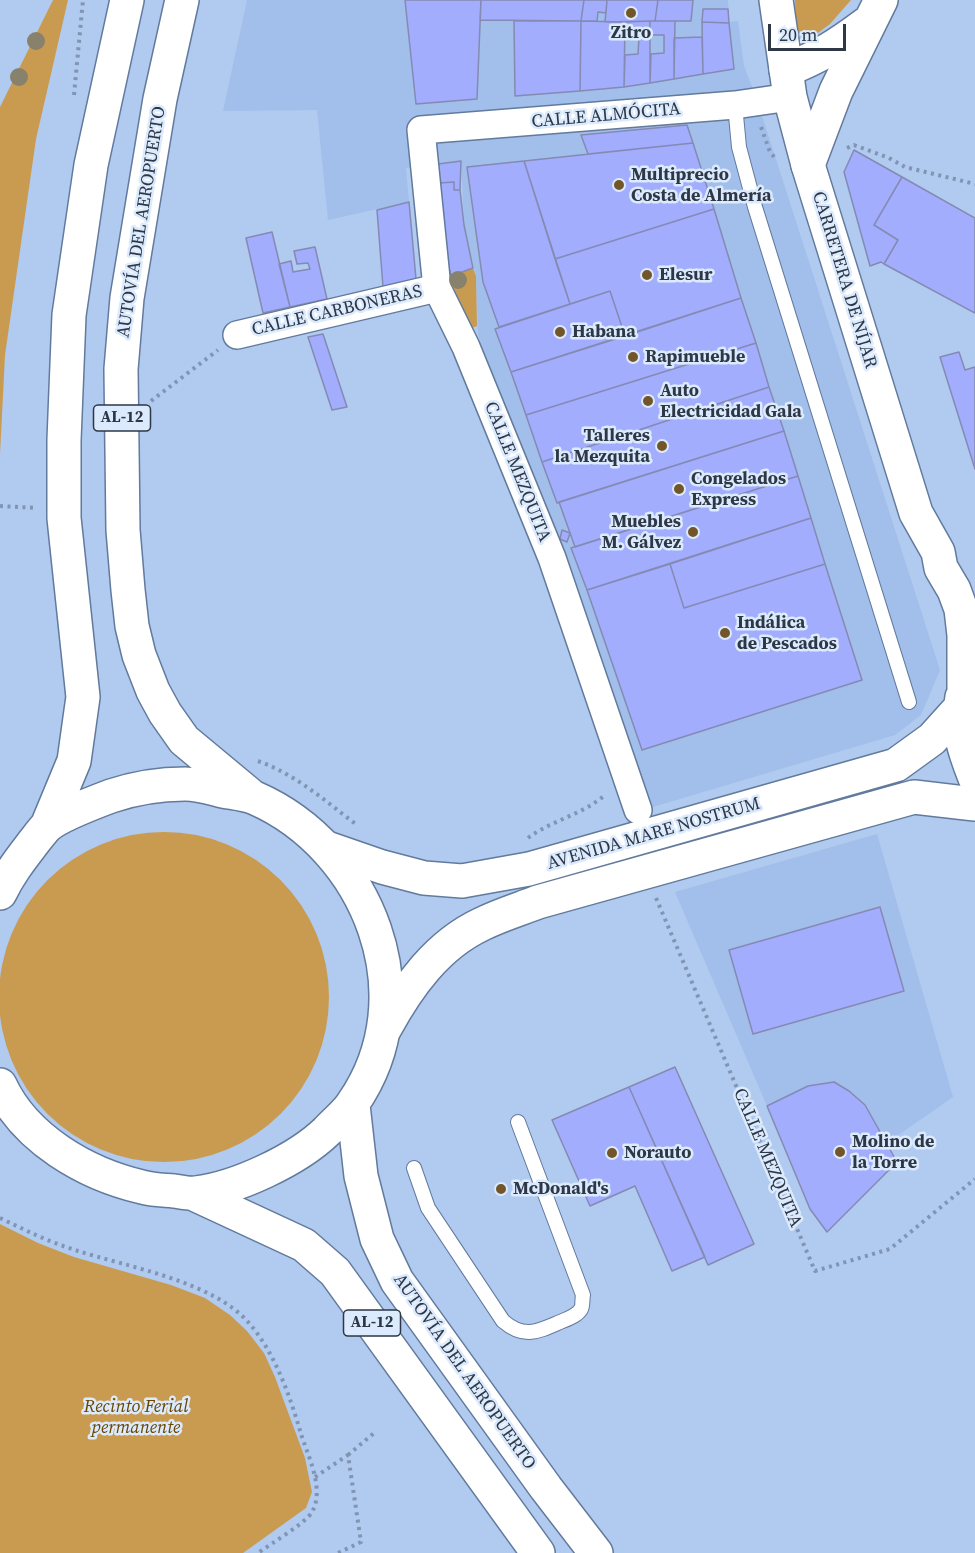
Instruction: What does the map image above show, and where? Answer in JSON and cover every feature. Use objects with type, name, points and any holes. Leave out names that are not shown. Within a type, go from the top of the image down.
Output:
[{"type":"main road","name":"AL-12","points":[[0,893],[9,874],[47,826],[74,761],[83,697],[64,518],[64,440],[69,315],[91,165],[127,0]]},
{"type":"main road","name":"AUTOVÍA DEL AEROPUERTO","points":[[182,0],[160,99],[127,298],[121,369],[123,530],[128,590],[132,626],[139,655],[153,691],[165,713],[184,740],[252,797]]},
{"type":"main road","name":"CARRETERA DE NÍJAR","points":[[776,0],[788,83],[808,165],[916,513],[938,552],[941,568],[954,590],[962,616],[966,686],[962,745],[975,778]]},
{"type":"main road","points":[[788,83],[833,49],[877,10]]},
{"type":"main road","points":[[808,165],[836,91],[877,10]]},
{"type":"main road","name":"CARRETERA DE NÍJAR","points":[[938,552],[952,559],[975,577]]},
{"type":"main road","name":"AVENIDA MARE NOSTRUM","points":[[327,848],[382,867],[424,878],[462,881],[528,869],[896,765],[932,739],[966,686]]},
{"type":"main road","name":"AL-12","points":[[47,826],[91,803],[135,788],[188,783],[252,797],[292,818],[327,848],[356,887],[377,932],[386,980],[385,1028],[371,1071],[353,1105],[318,1139],[286,1160],[246,1180],[194,1194]]},
{"type":"main road","name":"AVENIDA MARE NOSTRUM","points":[[385,1028],[405,993],[449,944],[481,924],[538,902],[914,796],[975,804]]},
{"type":"main road","name":"AL-12","points":[[2,1093],[32,1131],[74,1161],[114,1179],[143,1188],[194,1194],[303,1245],[335,1272],[538,1553]]},
{"type":"main road","name":"AUTOVÍA DEL AEROPUERTO","points":[[353,1105],[361,1176],[377,1239],[397,1281],[546,1488],[596,1553]]},
{"type":"street","name":"CALLE ALMÓCITA","points":[[421,130],[735,105],[788,83]]},
{"type":"street","name":"CALLE MEZQUITA","points":[[421,130],[437,288],[466,347],[552,558],[638,810]]},
{"type":"street","name":"CALLE CARBONERAS","points":[[237,335],[437,288]]},
{"type":"lane","points":[[735,105],[739,147],[755,207],[909,702]]},
{"type":"lane","points":[[414,1168],[428,1208],[503,1321],[514,1330],[527,1333],[541,1331],[576,1315],[581,1309],[583,1295],[518,1122]]},
{"type":"path","points":[[72,105],[83,0]]},
{"type":"path","points":[[842,149],[854,145],[904,166],[975,184]]},
{"type":"path","points":[[151,401],[237,335]]},
{"type":"path","points":[[151,390],[151,412]]},
{"type":"path","points":[[0,506],[35,509]]},
{"type":"path","points":[[254,759],[298,780],[365,831]]},
{"type":"path","name":"CALLE MEZQUITA","points":[[645,873],[815,1271],[890,1249],[975,1179]]},
{"type":"path","points":[[0,1218],[46,1241],[175,1280],[209,1294],[233,1308],[249,1323],[264,1343],[278,1372],[315,1477],[317,1498],[312,1514],[258,1553]]},
{"type":"path","points":[[315,1477],[348,1455],[374,1433]]},
{"type":"path","points":[[338,1553],[361,1542],[348,1455]]},
{"type":"shaded area","points":[[247,0],[728,0],[729,22],[738,21],[744,66],[757,100],[940,670],[921,715],[895,735],[646,809],[478,335],[476,276],[464,225],[461,161],[406,168],[409,202],[328,220],[317,110],[223,111]]},
{"type":"shaded area","points":[[877,834],[953,1097],[887,1143],[865,1105],[834,1082],[808,1086],[767,1106],[675,892]]},
{"type":"green space","points":[[53,0],[68,0],[36,139],[5,355],[0,454],[0,107]]},
{"type":"green space","points":[[795,0],[851,0],[830,24],[811,38],[796,32]]},
{"type":"green space","points":[[473,268],[476,276],[477,326],[464,331],[451,276]]},
{"type":"green space","points":[[164,832],[196,835],[227,844],[256,860],[281,880],[301,905],[317,934],[326,965],[329,997],[326,1029],[317,1060],[301,1089],[281,1114],[256,1134],[227,1150],[196,1159],[164,1162],[132,1159],[101,1150],[72,1134],[47,1114],[27,1089],[11,1060],[2,1029],[-1,997],[2,965],[11,934],[27,905],[47,880],[72,860],[101,844],[132,835]]},
{"type":"green space","name":"Recinto Ferial permanente","points":[[0,1224],[38,1243],[74,1257],[171,1285],[205,1298],[230,1315],[247,1331],[264,1353],[275,1377],[305,1458],[312,1492],[306,1508],[243,1553],[0,1553]]},
{"type":"building","points":[[405,0],[481,0],[477,99],[416,104]]},
{"type":"building","points":[[481,0],[584,0],[581,21],[480,20]]},
{"type":"building","points":[[584,0],[607,0],[606,13],[598,12],[597,21],[581,21]]},
{"type":"building","name":"Zitro","points":[[607,0],[658,0],[655,21],[605,22]]},
{"type":"building","points":[[658,0],[693,0],[691,21],[655,21]]},
{"type":"building","points":[[703,9],[728,9],[729,23],[702,22]]},
{"type":"building","points":[[514,21],[581,21],[580,91],[515,96]]},
{"type":"building","points":[[581,21],[625,22],[624,87],[580,91]]},
{"type":"building","points":[[650,21],[675,21],[674,79],[650,83],[651,54],[664,53],[664,35],[650,35]]},
{"type":"building","points":[[650,21],[650,83],[624,87],[625,55],[638,54],[639,37],[625,36],[625,22]]},
{"type":"building","points":[[702,22],[729,23],[734,69],[703,74]]},
{"type":"building","points":[[702,37],[703,74],[674,79],[674,38]]},
{"type":"building","points":[[687,125],[693,143],[588,154],[581,135]]},
{"type":"building","name":"Multiprecio Costa de Almería","points":[[693,143],[714,209],[555,259],[524,161]]},
{"type":"building","points":[[854,150],[902,177],[874,225],[898,240],[884,264],[881,262],[870,266],[844,172]]},
{"type":"building","points":[[461,161],[460,190],[454,190],[454,182],[439,183],[438,164]]},
{"type":"building","points":[[524,161],[570,304],[499,327],[483,282],[467,167]]},
{"type":"building","points":[[902,177],[975,218],[975,313],[884,264],[898,240],[874,225]]},
{"type":"building","points":[[454,182],[454,190],[460,190],[464,225],[473,268],[451,276],[441,233],[439,183]]},
{"type":"building","points":[[409,202],[416,279],[383,287],[377,210]]},
{"type":"building","name":"Elesur","points":[[714,209],[741,298],[625,336],[610,291],[570,304],[555,259]]},
{"type":"building","points":[[272,232],[290,307],[263,313],[246,238]]},
{"type":"building","points":[[315,247],[327,299],[290,307],[279,264],[291,261],[293,272],[310,269],[308,263],[297,264],[294,251]]},
{"type":"building","name":"Habana","points":[[610,291],[625,336],[511,372],[495,329]]},
{"type":"building","name":"Rapimueble","points":[[741,298],[756,343],[526,415],[511,372]]},
{"type":"building","points":[[323,334],[347,407],[332,410],[308,337]]},
{"type":"building","name":"Auto Electricidad Gala","points":[[756,343],[769,387],[542,462],[526,415]]},
{"type":"building","points":[[959,352],[965,370],[975,367],[975,469],[940,357]]},
{"type":"building","name":"Talleres la Mezquita","points":[[769,387],[784,431],[557,503],[542,462]]},
{"type":"building","name":"Congelados Express","points":[[784,431],[798,476],[575,547],[559,502]]},
{"type":"building","name":"Muebles M. Gálvez","points":[[798,476],[811,518],[587,590],[571,548]]},
{"type":"building","points":[[811,518],[825,564],[684,608],[670,564]]},
{"type":"building","points":[[562,530],[570,533],[567,542],[560,539]]},
{"type":"building","name":"Indálica de Pescados","points":[[670,564],[684,608],[825,564],[862,680],[642,750],[587,590]]},
{"type":"building","points":[[880,907],[904,991],[753,1034],[729,950]]},
{"type":"building","points":[[675,1067],[754,1244],[708,1265],[629,1087]]},
{"type":"building","name":"Molino de la Torre","points":[[834,1082],[865,1105],[897,1162],[827,1232],[810,1209],[767,1106],[808,1086]]},
{"type":"building","name":"Norauto","points":[[629,1087],[705,1257],[672,1271],[635,1186],[590,1206],[552,1120]]},
{"type":"place","name":"Zitro","points":[[631,13]]},
{"type":"place","name":"Multiprecio Costa de Almería","points":[[619,185]]},
{"type":"place","name":"Elesur","points":[[647,275]]},
{"type":"place","name":"Habana","points":[[560,332]]},
{"type":"place","name":"Rapimueble","points":[[633,357]]},
{"type":"place","name":"Auto Electricidad Gala","points":[[648,401]]},
{"type":"place","name":"Talleres la Mezquita","points":[[662,446]]},
{"type":"place","name":"Congelados Express","points":[[679,489]]},
{"type":"place","name":"Muebles M. Gálvez","points":[[693,532]]},
{"type":"place","name":"Indálica de Pescados","points":[[725,633]]},
{"type":"place","name":"Molino de la Torre","points":[[840,1152]]},
{"type":"place","name":"Norauto","points":[[612,1153]]},
{"type":"place","name":"McDonald's","points":[[501,1189]]}]
